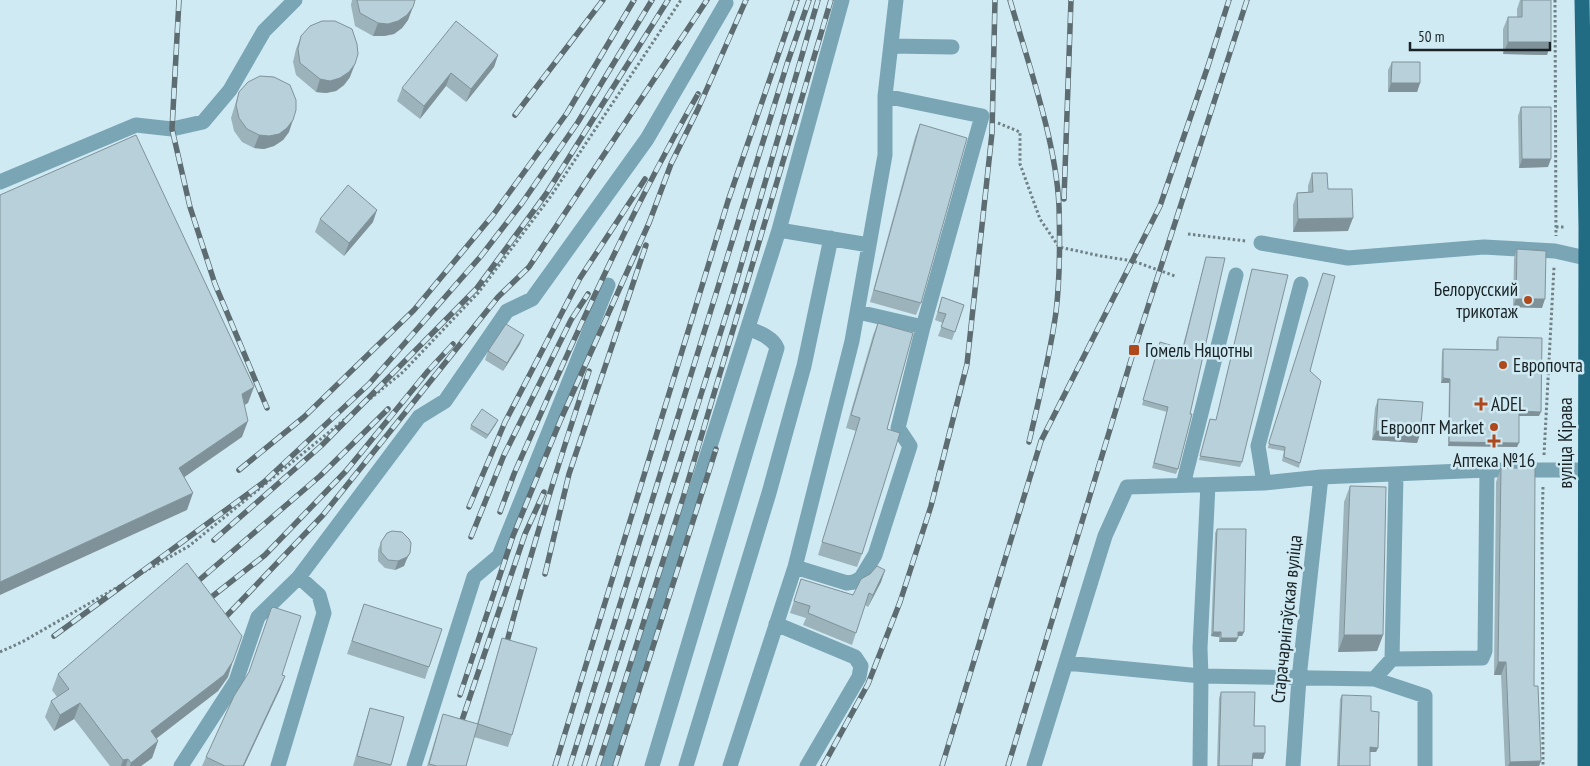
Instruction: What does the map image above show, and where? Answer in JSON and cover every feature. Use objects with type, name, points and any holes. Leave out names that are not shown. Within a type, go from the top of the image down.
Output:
[{"type":"main road","name":"вуліца Кірава","points":[[1582,0],[1588,259],[1586,470],[1588,678],[1585,766]]},
{"type":"street","points":[[0,182],[136,126],[172,129],[203,122],[230,90],[264,31],[295,0]]},
{"type":"street","points":[[608,766],[779,230],[842,0]]},
{"type":"street","points":[[730,766],[795,567],[852,341],[884,155],[885,96],[896,0]]},
{"type":"street","points":[[181,766],[236,681],[258,617],[299,577],[419,417],[445,401],[507,311],[532,299],[647,138],[726,3]]},
{"type":"street","points":[[891,46],[952,46]]},
{"type":"street","points":[[795,567],[848,583],[861,578],[875,555],[910,446],[898,428],[923,327],[982,116],[885,96]]},
{"type":"street","points":[[779,230],[869,244]]},
{"type":"street","points":[[686,766],[763,512],[799,384],[830,238]]},
{"type":"street","points":[[1261,244],[1348,258],[1484,247],[1555,251],[1588,259]]},
{"type":"street","points":[[1183,485],[1236,275]]},
{"type":"street","points":[[1264,484],[1258,446],[1301,284]]},
{"type":"street","points":[[414,766],[474,577],[499,556],[608,285]]},
{"type":"street","points":[[858,312],[923,327]]},
{"type":"street","points":[[652,766],[777,348],[770,339],[748,328]]},
{"type":"street","points":[[1034,766],[1105,536],[1127,487],[1264,484],[1321,477],[1487,470],[1586,470]]},
{"type":"street","points":[[1392,659],[1482,658],[1485,651],[1487,470]]},
{"type":"street","points":[[1374,679],[1392,659],[1396,475]]},
{"type":"street","name":"Старачарнігаўская вуліца","points":[[1293,766],[1299,678],[1321,477]]},
{"type":"street","points":[[1200,766],[1200,648],[1208,485]]},
{"type":"street","points":[[278,766],[324,613],[319,596],[299,577]]},
{"type":"street","points":[[776,624],[855,657],[861,666],[859,677],[807,766]]},
{"type":"street","points":[[1066,663],[1201,676],[1374,679],[1426,696],[1425,766]]},
{"type":"path","points":[[0,652],[22,642],[189,546],[403,372],[478,293],[551,196],[680,0]]},
{"type":"path","points":[[1543,766],[1542,527],[1556,227],[1554,0]]},
{"type":"path","points":[[982,116],[1020,132],[1020,164],[1040,219],[1058,248],[1133,261],[1175,276]]},
{"type":"path","points":[[1556,227],[1566,227]]},
{"type":"path","points":[[1188,234],[1261,244]]},
{"type":"building","points":[[357,0],[415,0],[413,7],[407,15],[398,21],[388,24],[378,23],[360,13]]},
{"type":"building","points":[[1522,0],[1551,0],[1551,42],[1508,42],[1508,17],[1522,17]]},
{"type":"building","points":[[322,21],[335,21],[352,29],[357,44],[358,54],[355,64],[349,72],[340,78],[330,81],[320,79],[300,63],[298,49],[301,36],[310,26]]},
{"type":"building","points":[[456,21],[498,55],[471,89],[451,73],[424,106],[402,88]]},
{"type":"building","points":[[1392,62],[1420,62],[1420,83],[1391,83]]},
{"type":"building","points":[[260,76],[274,77],[290,85],[296,100],[293,120],[279,134],[259,135],[247,129],[239,118],[236,105],[239,92],[248,82]]},
{"type":"building","points":[[1521,107],[1551,107],[1551,159],[1522,159]]},
{"type":"building","points":[[920,124],[967,138],[921,303],[874,290]]},
{"type":"building","points":[[136,135],[254,387],[242,394],[248,421],[179,468],[193,493],[0,582],[0,195]]},
{"type":"building","points":[[1312,173],[1327,173],[1328,189],[1352,189],[1353,218],[1298,219],[1297,193],[1313,192]]},
{"type":"building","points":[[348,185],[377,210],[349,243],[320,219]]},
{"type":"building","points":[[1517,249],[1546,251],[1545,299],[1516,299]]},
{"type":"building","points":[[1206,257],[1225,258],[1190,414],[1192,414],[1178,469],[1154,463],[1168,407],[1143,400],[1160,342],[1183,349]]},
{"type":"building","points":[[1252,269],[1288,275],[1242,462],[1200,456],[1210,419],[1216,420]]},
{"type":"building","points":[[1323,273],[1335,276],[1310,371],[1321,381],[1300,463],[1284,457],[1285,447],[1269,444],[1269,442]]},
{"type":"building","points":[[942,297],[964,305],[955,332],[941,327],[946,314],[938,312]]},
{"type":"building","points":[[878,323],[913,333],[887,429],[900,433],[862,554],[822,542],[860,418],[851,415]]},
{"type":"building","points":[[506,324],[524,335],[507,363],[488,351]]},
{"type":"building","points":[[1498,337],[1542,338],[1541,412],[1519,411],[1519,443],[1449,442],[1450,379],[1443,378],[1443,349],[1498,350]]},
{"type":"building","points":[[1378,399],[1423,402],[1420,434],[1376,431]]},
{"type":"building","points":[[482,409],[498,420],[488,435],[471,425]]},
{"type":"building","points":[[1501,468],[1535,468],[1534,686],[1538,686],[1541,761],[1510,762],[1506,662],[1498,662]]},
{"type":"building","points":[[1350,486],[1386,487],[1383,635],[1344,635]]},
{"type":"building","points":[[1217,529],[1246,529],[1244,632],[1238,632],[1238,638],[1221,638],[1221,632],[1213,632]]},
{"type":"building","points":[[392,531],[402,532],[411,543],[410,553],[407,557],[398,561],[388,560],[381,552],[381,542],[387,533]]},
{"type":"building","points":[[187,563],[242,636],[233,661],[224,675],[151,731],[158,741],[131,763],[128,759],[123,760],[80,703],[60,715],[51,701],[69,689],[58,674]]},
{"type":"building","points":[[877,566],[885,570],[873,595],[869,593],[856,633],[808,613],[810,606],[794,601],[801,579],[853,595],[861,579],[870,574]]},
{"type":"building","points":[[364,604],[442,629],[429,667],[352,641]]},
{"type":"building","points":[[273,607],[301,616],[282,675],[285,676],[243,766],[225,766],[206,757],[234,696],[249,672]]},
{"type":"building","points":[[502,638],[537,648],[512,735],[478,724]]},
{"type":"building","points":[[1221,692],[1255,692],[1254,726],[1265,726],[1265,753],[1253,753],[1252,766],[1219,766]]},
{"type":"building","points":[[1342,695],[1371,696],[1371,711],[1379,712],[1378,748],[1370,747],[1370,766],[1339,766]]},
{"type":"building","points":[[370,708],[404,717],[391,765],[357,756]]},
{"type":"building","points":[[443,714],[478,724],[466,766],[437,766],[429,764]]},
{"type":"railway","points":[[179,0],[172,129],[190,207],[215,284],[267,408]]},
{"type":"railway","points":[[515,115],[603,0]]},
{"type":"railway","points":[[239,470],[304,417],[414,310],[493,215],[567,113],[634,0]]},
{"type":"railway","points":[[54,636],[264,482],[369,384],[481,256],[522,203],[578,122],[652,0]]},
{"type":"railway","points":[[214,540],[321,446],[477,288],[546,194],[668,0]]},
{"type":"railway","points":[[217,626],[323,515],[498,297],[529,267],[707,0]]},
{"type":"railway","points":[[460,695],[513,536],[561,419],[649,223],[671,164],[698,109],[746,0]]},
{"type":"railway","points":[[555,766],[728,201],[797,0]]},
{"type":"railway","points":[[570,766],[787,64],[809,0]]},
{"type":"railway","points":[[584,766],[733,293],[818,0]]},
{"type":"railway","points":[[598,766],[683,498],[831,0]]},
{"type":"railway","points":[[823,766],[868,684],[900,602],[931,506],[967,364],[992,133],[995,0]]},
{"type":"railway","points":[[1010,0],[1047,129],[1053,155],[1059,206],[1058,286],[1054,328],[1029,442]]},
{"type":"railway","points":[[1064,199],[1071,0]]},
{"type":"railway","points":[[942,766],[1041,441],[1160,206],[1229,0]]},
{"type":"railway","points":[[1008,766],[1134,350],[1247,0]]},
{"type":"railway","points":[[500,512],[514,474],[601,281],[672,140],[698,94]]},
{"type":"railway","points":[[469,507],[505,422],[580,278],[645,179]]},
{"type":"railway","points":[[545,574],[569,474],[646,245]]},
{"type":"railway","points":[[471,537],[504,455],[571,320],[588,294]]},
{"type":"railway","points":[[202,607],[209,599],[265,555],[346,471],[428,371],[453,344]]},
{"type":"railway","points":[[504,653],[544,511],[589,371]]},
{"type":"railway","points":[[190,588],[320,476],[388,409]]},
{"type":"railway","points":[[615,766],[716,449]]},
{"type":"railway","points":[[458,732],[525,534],[544,492]]},
{"type":"place","name":"Белорусский трикотаж","points":[[1528,300]]},
{"type":"place","name":"Гомель Няцотны","points":[[1134,350]]},
{"type":"place","name":"Европочта","points":[[1503,365]]},
{"type":"place","name":"ADEL","points":[[1481,404]]},
{"type":"place","name":"Евроопт Market","points":[[1494,427]]},
{"type":"place","name":"Аптека №16","points":[[1494,441]]}]
